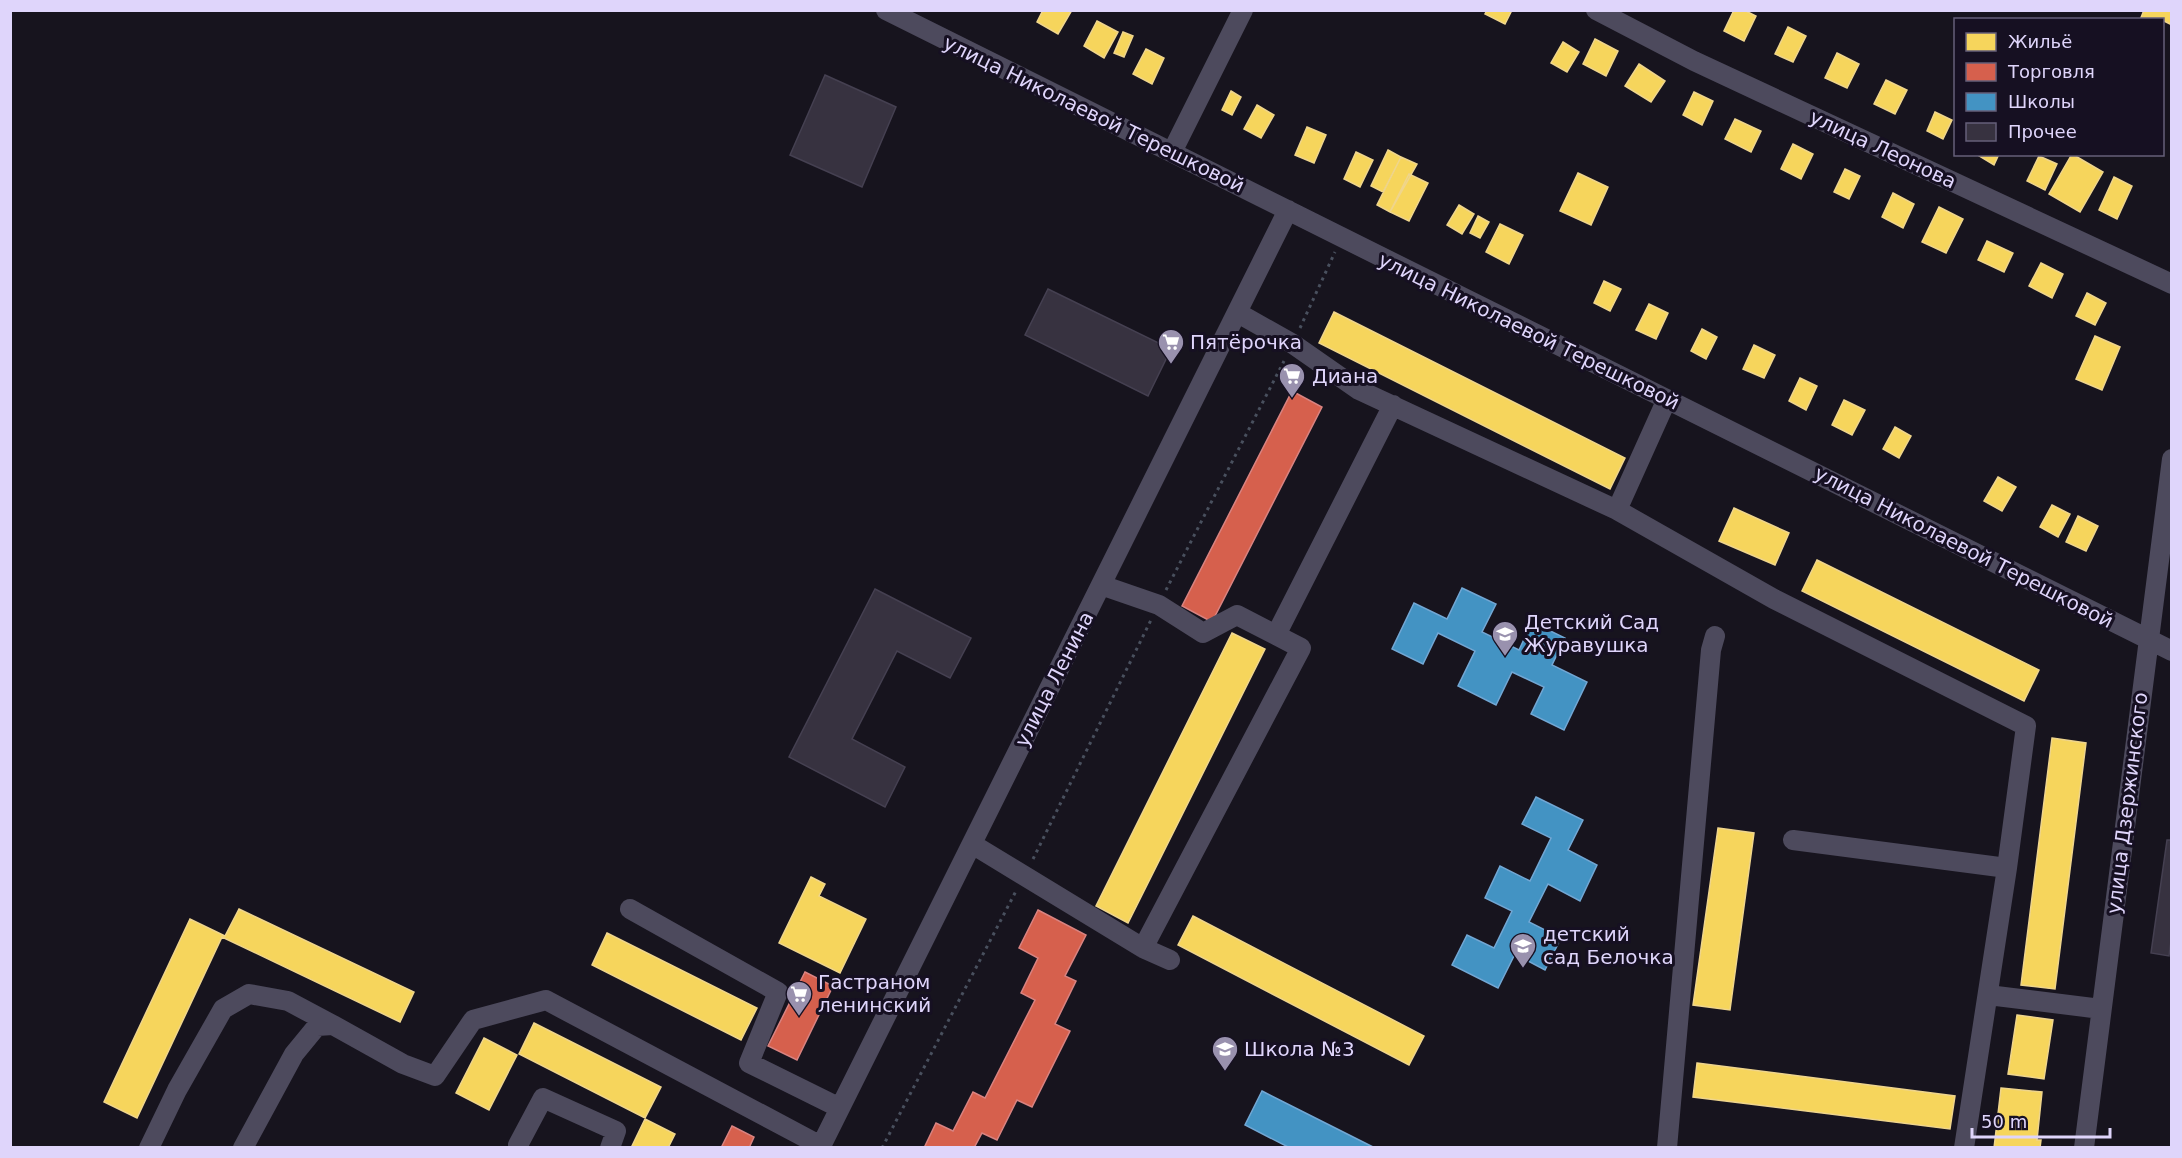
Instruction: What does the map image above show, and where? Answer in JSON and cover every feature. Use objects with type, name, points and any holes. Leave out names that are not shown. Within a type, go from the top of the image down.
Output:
[{"type":"street","name":"улица Николаевой Терешковой","points":[[886,10],[2172,651]]},
{"type":"street","points":[[1172,152],[1243,10]]},
{"type":"street","name":"улица Леонова","points":[[1596,10],[1694,62],[2172,284]]},
{"type":"street","name":"улица Ленина","points":[[821,1147],[1288,210]]},
{"type":"street","points":[[1238,313],[1293,344],[1359,390],[1617,510],[1774,600],[2026,726],[2007,868],[1964,1148]]},
{"type":"street","points":[[1617,510],[1667,399]]},
{"type":"street","points":[[1276,635],[1393,405]]},
{"type":"street","name":"улица Дзержинского","points":[[2084,1148],[2172,459]]},
{"type":"street","points":[[1101,585],[1159,605],[1203,633],[1238,615],[1300,648],[1143,948]]},
{"type":"street","points":[[1666,1148],[1715,636]]},
{"type":"street","points":[[1793,840],[2007,868]]},
{"type":"street","points":[[972,844],[1143,948],[1170,960]]},
{"type":"street","points":[[630,909],[778,992],[748,1063],[840,1108]]},
{"type":"street","points":[[149,1148],[177,1090],[223,1009],[249,994],[288,1001],[403,1064],[435,1076],[473,1020],[546,1000],[821,1147]]},
{"type":"street","points":[[1988,995],[2102,1009]]},
{"type":"street","points":[[243,1148],[294,1054],[317,1026],[333,1025]]},
{"type":"street","points":[[518,1145],[543,1098],[616,1131],[610,1148]]},
{"type":"path","points":[[882,1148],[1025,875],[1159,605],[1293,344],[1341,238]]},
{"type":"building: Жильё","points":[[1043,10],[1072,10],[1058,34],[1037,22]]},
{"type":"building: Жильё","points":[[1487,10],[1512,10],[1505,24],[1485,14]]},
{"type":"building: Жильё","points":[[1734,10],[1744,10],[1756,16],[1744,41],[1724,31]]},
{"type":"building: Жильё","points":[[2144,10],[2172,10],[2172,25],[2164,21],[2164,18],[2141,18]]},
{"type":"building: Жильё","points":[[1097,21],[1118,32],[1104,58],[1084,46]]},
{"type":"building: Жильё","points":[[1788,27],[1806,36],[1793,62],[1775,54]]},
{"type":"building: Жильё","points":[[1123,32],[1133,36],[1124,57],[1114,53]]},
{"type":"building: Жильё","points":[[1595,39],[1618,51],[1606,76],[1583,64]]},
{"type":"building: Жильё","points":[[1563,42],[1579,52],[1567,72],[1551,63]]},
{"type":"building: Жильё","points":[[1146,49],[1164,58],[1152,84],[1133,74]]},
{"type":"building: Жильё","points":[[1837,53],[1859,64],[1847,88],[1825,78]]},
{"type":"building: Жильё","points":[[1639,64],[1665,81],[1651,102],[1625,86]]},
{"type":"building: Жильё","points":[[1886,80],[1907,90],[1895,114],[1874,104]]},
{"type":"building: Жильё","points":[[1231,91],[1241,97],[1232,115],[1222,110]]},
{"type":"building: Жильё","points":[[1694,92],[1713,101],[1702,125],[1683,115]]},
{"type":"building: Жильё","points":[[1257,105],[1274,115],[1261,138],[1244,129]]},
{"type":"building: Жильё","points":[[1935,112],[1952,120],[1943,139],[1927,131]]},
{"type":"building: Жильё","points":[[1735,119],[1761,131],[1751,152],[1725,139]]},
{"type":"building: Жильё","points":[[1307,127],[1326,135],[1314,163],[1295,155]]},
{"type":"building: Жильё","points":[[1793,144],[1813,154],[1801,179],[1781,169]]},
{"type":"building: Жильё","points":[[1388,150],[1401,157],[1383,192],[1371,186]]},
{"type":"building: Жильё","points":[[1356,152],[1373,160],[1360,187],[1344,179]]},
{"type":"building: Жильё","points":[[1979,156],[1998,156],[1994,165]]},
{"type":"building: Жильё","points":[[2039,156],[2057,164],[2045,190],[2027,181]]},
{"type":"building: Жильё","points":[[2071,156],[2075,156],[2103,172],[2080,212],[2049,194]]},
{"type":"building: Жильё","points":[[1401,157],[1417,164],[1390,212],[1377,205]]},
{"type":"building: Жильё","points":[[1845,169],[1860,176],[1849,199],[1834,192]]},
{"type":"building: Жильё","points":[[1578,173],[1608,187],[1591,225],[1560,211]]},
{"type":"building: Жильё","points":[[1409,174],[1428,183],[1409,221],[1390,212]]},
{"type":"building: Жильё","points":[[2114,177],[2132,186],[2117,219],[2099,210]]},
{"type":"building: Жильё","points":[[1893,193],[1914,204],[1903,228],[1882,217]]},
{"type":"building: Жильё","points":[[1459,205],[1474,214],[1462,234],[1447,225]]},
{"type":"building: Жильё","points":[[1939,207],[1963,219],[1946,253],[1922,242]]},
{"type":"building: Жильё","points":[[1478,216],[1489,222],[1480,238],[1470,233]]},
{"type":"building: Жильё","points":[[1500,224],[1523,235],[1509,264],[1486,252]]},
{"type":"building: Жильё","points":[[1987,241],[2013,253],[2004,272],[1978,260]]},
{"type":"building: Жильё","points":[[2041,263],[2063,274],[2052,298],[2029,286]]},
{"type":"building: Жильё","points":[[1604,281],[1621,289],[1610,311],[1594,303]]},
{"type":"building: Жильё","points":[[2087,293],[2106,303],[2095,325],[2076,316]]},
{"type":"building: Жильё","points":[[1649,304],[1668,313],[1656,339],[1636,330]]},
{"type":"building: Жильё","points":[[1334,312],[1625,458],[1610,489],[1319,343]]},
{"type":"building: Жильё","points":[[1702,329],[1717,337],[1706,359],[1691,351]]},
{"type":"building: Жильё","points":[[2095,336],[2120,347],[2102,390],[2076,379]]},
{"type":"building: Жильё","points":[[1754,345],[1775,355],[1764,378],[1743,369]]},
{"type":"building: Жильё","points":[[1800,378],[1817,386],[1806,410],[1789,401]]},
{"type":"building: Жильё","points":[[1844,400],[1865,410],[1852,435],[1832,425]]},
{"type":"building: Жильё","points":[[1895,427],[1911,436],[1899,458],[1883,449]]},
{"type":"building: Жильё","points":[[1998,477],[2016,487],[2002,511],[1984,501]]},
{"type":"building: Жильё","points":[[2052,505],[2070,514],[2058,537],[2040,527]]},
{"type":"building: Жильё","points":[[1734,508],[1789,533],[1775,565],[1719,541]]},
{"type":"building: Жильё","points":[[2078,516],[2098,526],[2086,551],[2066,542]]},
{"type":"building: Жильё","points":[[1817,560],[2039,670],[2024,701],[1802,591]]},
{"type":"building: Жильё","points":[[1232,633],[1265,649],[1128,923],[1096,906]]},
{"type":"building: Жильё","points":[[2052,738],[2086,743],[2055,989],[2021,985]]},
{"type":"building: Жильё","points":[[1718,828],[1754,833],[1730,1010],[1693,1005]]},
{"type":"building: Жильё","points":[[811,877],[825,884],[819,896],[866,919],[840,973],[779,943]]},
{"type":"building: Жильё","points":[[239,909],[414,992],[400,1022],[222,937],[137,1118],[104,1102],[190,919],[225,936]]},
{"type":"building: Жильё","points":[[1193,916],[1424,1036],[1409,1065],[1178,945]]},
{"type":"building: Жильё","points":[[607,933],[757,1008],[741,1040],[592,965]]},
{"type":"building: Жильё","points":[[2017,1015],[2053,1020],[2044,1079],[2008,1074]]},
{"type":"building: Жильё","points":[[534,1023],[661,1087],[645,1118],[519,1054]]},
{"type":"building: Жильё","points":[[484,1038],[517,1055],[489,1110],[456,1093]]},
{"type":"building: Жильё","points":[[1697,1063],[1955,1096],[1950,1129],[1693,1097]]},
{"type":"building: Жильё","points":[[2001,1088],[2042,1092],[2037,1140],[2041,1140],[2040,1148],[1994,1148]]},
{"type":"building: Жильё","points":[[645,1119],[675,1134],[668,1148],[631,1148]]},
{"type":"building: Торговля","points":[[1292,391],[1322,407],[1212,622],[1182,606]]},
{"type":"building: Торговля","points":[[1038,910],[1086,935],[1065,976],[1076,981],[1055,1024],[1070,1031],[1032,1107],[1017,1100],[997,1140],[982,1133],[974,1148],[924,1148],[936,1123],[953,1131],[973,1092],[985,1098],[1035,1000],[1021,993],[1038,958],[1019,948]]},
{"type":"building: Торговля","points":[[805,972],[833,986],[797,1060],[768,1046]]},
{"type":"building: Торговля","points":[[732,1126],[754,1137],[749,1148],[721,1148]]},
{"type":"building: Школы","points":[[1462,588],[1496,604],[1482,632],[1519,650],[1532,622],[1565,638],[1552,665],[1587,682],[1564,730],[1531,714],[1544,687],[1512,672],[1496,705],[1458,686],[1475,651],[1438,633],[1423,664],[1392,649],[1414,603],[1447,619]]},
{"type":"building: Школы","points":[[1536,797],[1583,820],[1568,850],[1597,865],[1580,901],[1548,884],[1529,922],[1561,938],[1545,970],[1515,954],[1498,988],[1452,965],[1467,935],[1494,948],[1512,911],[1485,898],[1500,866],[1530,881],[1551,838],[1522,824]]},
{"type":"building: Школы","points":[[1262,1091],[1375,1148],[1290,1148],[1245,1125]]},
{"type":"building: Прочее","points":[[825,75],[896,107],[862,187],[790,155]]},
{"type":"building: Прочее","points":[[1048,289],[1171,349],[1148,396],[1025,335]]},
{"type":"building: Прочее","points":[[875,589],[971,638],[950,678],[897,651],[852,739],[905,767],[885,807],[789,757]]},
{"type":"building: Прочее","points":[[2167,840],[2172,840],[2172,933],[2169,956],[2151,953]]},
{"type":"place","name":"Пятёрочка","points":[[1171,365]]},
{"type":"place","name":"Диана","points":[[1292,399]]},
{"type":"place","name":"Детский Сад Журавушка","points":[[1505,657]]},
{"type":"place","name":"детский сад Белочка","points":[[1523,969]]},
{"type":"place","name":"Гастраном ленинский","points":[[799,1017]]},
{"type":"place","name":"Школа №3","points":[[1225,1072]]}]
